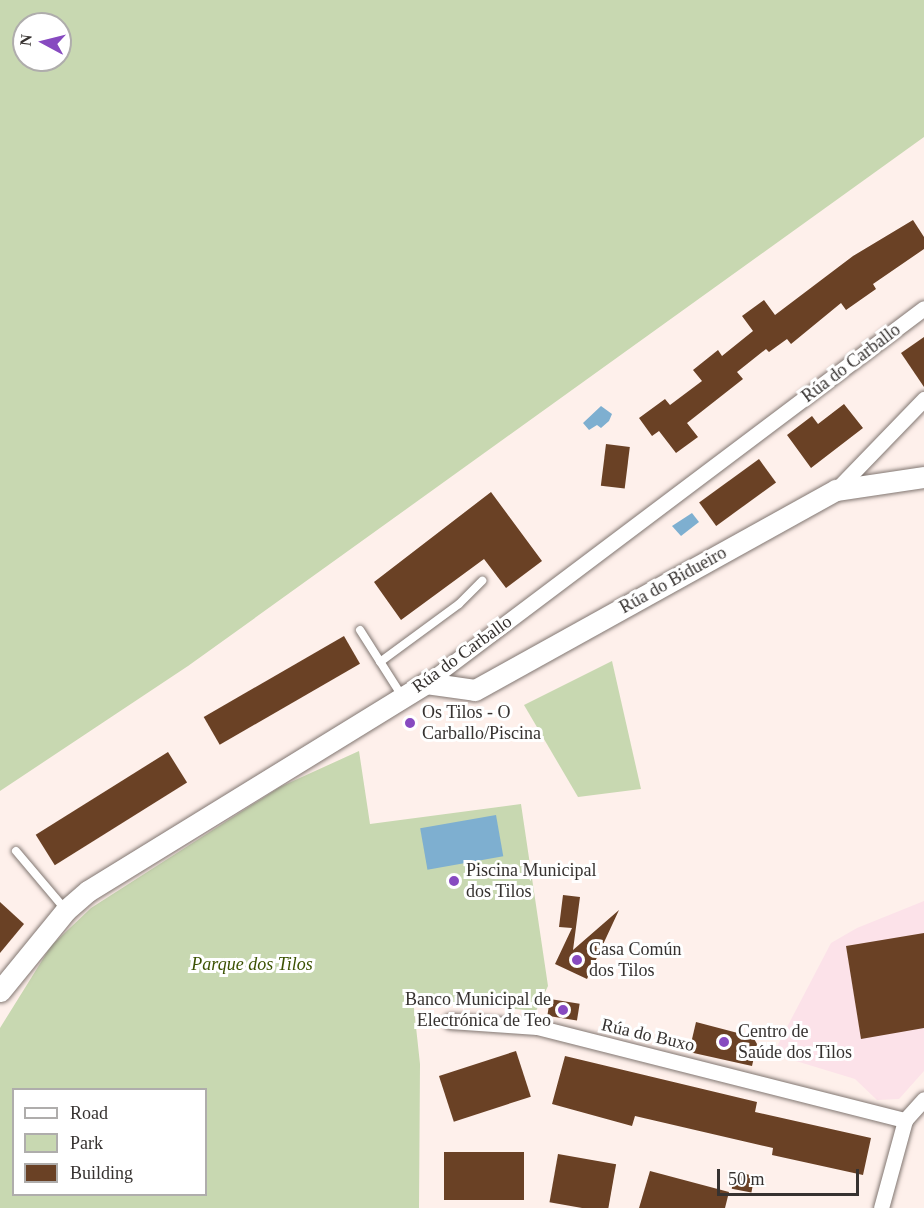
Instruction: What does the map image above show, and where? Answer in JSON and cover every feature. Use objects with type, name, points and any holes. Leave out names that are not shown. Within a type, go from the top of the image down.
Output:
[{"type":"street","name":"Rúa do Carballo","points":[[0,991],[66,910],[88,891],[426,683],[924,308]]},
{"type":"street","points":[[836,490],[924,399]]},
{"type":"street","name":"Rúa do Bidueiro","points":[[426,683],[475,690],[836,490],[924,477]]},
{"type":"street","name":"Rúa do Buxo","points":[[450,1021],[537,1027],[905,1120]]},
{"type":"street","points":[[881,1208],[905,1120],[924,1099]]},
{"type":"lane","points":[[380,662],[459,604],[482,580]]},
{"type":"lane","points":[[360,630],[402,697]]},
{"type":"lane","points":[[15,851],[66,910]]},
{"type":"shaded area","points":[[924,901],[924,1071],[899,1099],[877,1100],[855,1079],[773,1054],[831,943],[857,928]]},
{"type":"green space","points":[[0,0],[924,0],[924,137],[188,666],[0,791]]},
{"type":"green space","points":[[612,661],[641,789],[578,797],[524,705]]},
{"type":"green space","name":"Parque dos Tilos","points":[[359,751],[370,824],[521,804],[548,986],[536,1011],[413,999],[420,1064],[419,1208],[0,1208],[0,1028],[51,946],[91,908],[280,787]]},
{"type":"water","points":[[601,406],[612,414],[609,421],[601,428],[597,425],[589,430],[583,423]]},
{"type":"water","points":[[692,513],[699,522],[681,536],[672,526]]},
{"type":"water","points":[[496,815],[503,856],[427,870],[420,828]]},
{"type":"building","points":[[913,220],[924,237],[924,249],[873,284],[876,289],[846,310],[841,303],[791,344],[787,339],[769,352],[766,349],[737,372],[743,379],[687,423],[698,437],[676,453],[659,431],[652,436],[639,418],[665,399],[670,405],[702,381],[693,370],[718,350],[722,356],[753,331],[742,316],[764,300],[775,315],[853,256]]},
{"type":"building","points":[[924,337],[924,387],[901,353]]},
{"type":"building","points":[[844,404],[863,428],[811,468],[787,435],[812,416],[818,424]]},
{"type":"building","points":[[606,444],[630,447],[625,489],[601,486]]},
{"type":"building","points":[[759,459],[776,482],[716,526],[699,502]]},
{"type":"building","points":[[491,492],[542,561],[506,588],[484,559],[401,620],[374,582]]},
{"type":"building","points":[[344,636],[360,664],[220,745],[204,717]]},
{"type":"building","points":[[168,752],[187,783],[55,865],[36,835]]},
{"type":"building","points":[[563,895],[580,897],[573,950],[619,910],[587,979],[555,964],[572,928],[559,927]]},
{"type":"building","points":[[0,902],[24,924],[0,953]]},
{"type":"building","points":[[924,933],[924,1028],[861,1039],[846,946]]},
{"type":"building","name":"Banco Municipal de Electrónica de Teo","points":[[550,999],[580,1004],[577,1020],[547,1016]]},
{"type":"building","name":"Centro de Saúde dos Tilos","points":[[696,1022],[753,1037],[757,1044],[752,1066],[689,1052]]},
{"type":"building","points":[[516,1051],[531,1097],[454,1122],[439,1076]]},
{"type":"building","points":[[565,1056],[757,1102],[755,1112],[871,1138],[863,1175],[772,1155],[773,1148],[635,1116],[632,1126],[552,1104]]},
{"type":"building","points":[[444,1152],[524,1152],[524,1200],[444,1200]]},
{"type":"building","points":[[558,1154],[616,1164],[608,1208],[582,1208],[549,1202]]},
{"type":"building","points":[[650,1171],[729,1192],[725,1208],[639,1208]]},
{"type":"building","points":[[735,1172],[755,1176],[751,1193],[732,1189]]},
{"type":"place","name":"Os Tilos - O Carballo/Piscina","points":[[410,723]]},
{"type":"place","name":"Piscina Municipal dos Tilos","points":[[454,881]]},
{"type":"place","name":"Casa Común dos Tilos","points":[[577,960]]},
{"type":"place","name":"Banco Municipal de Electrónica de Teo","points":[[563,1010]]},
{"type":"place","name":"Centro de Saúde dos Tilos","points":[[724,1042]]}]
